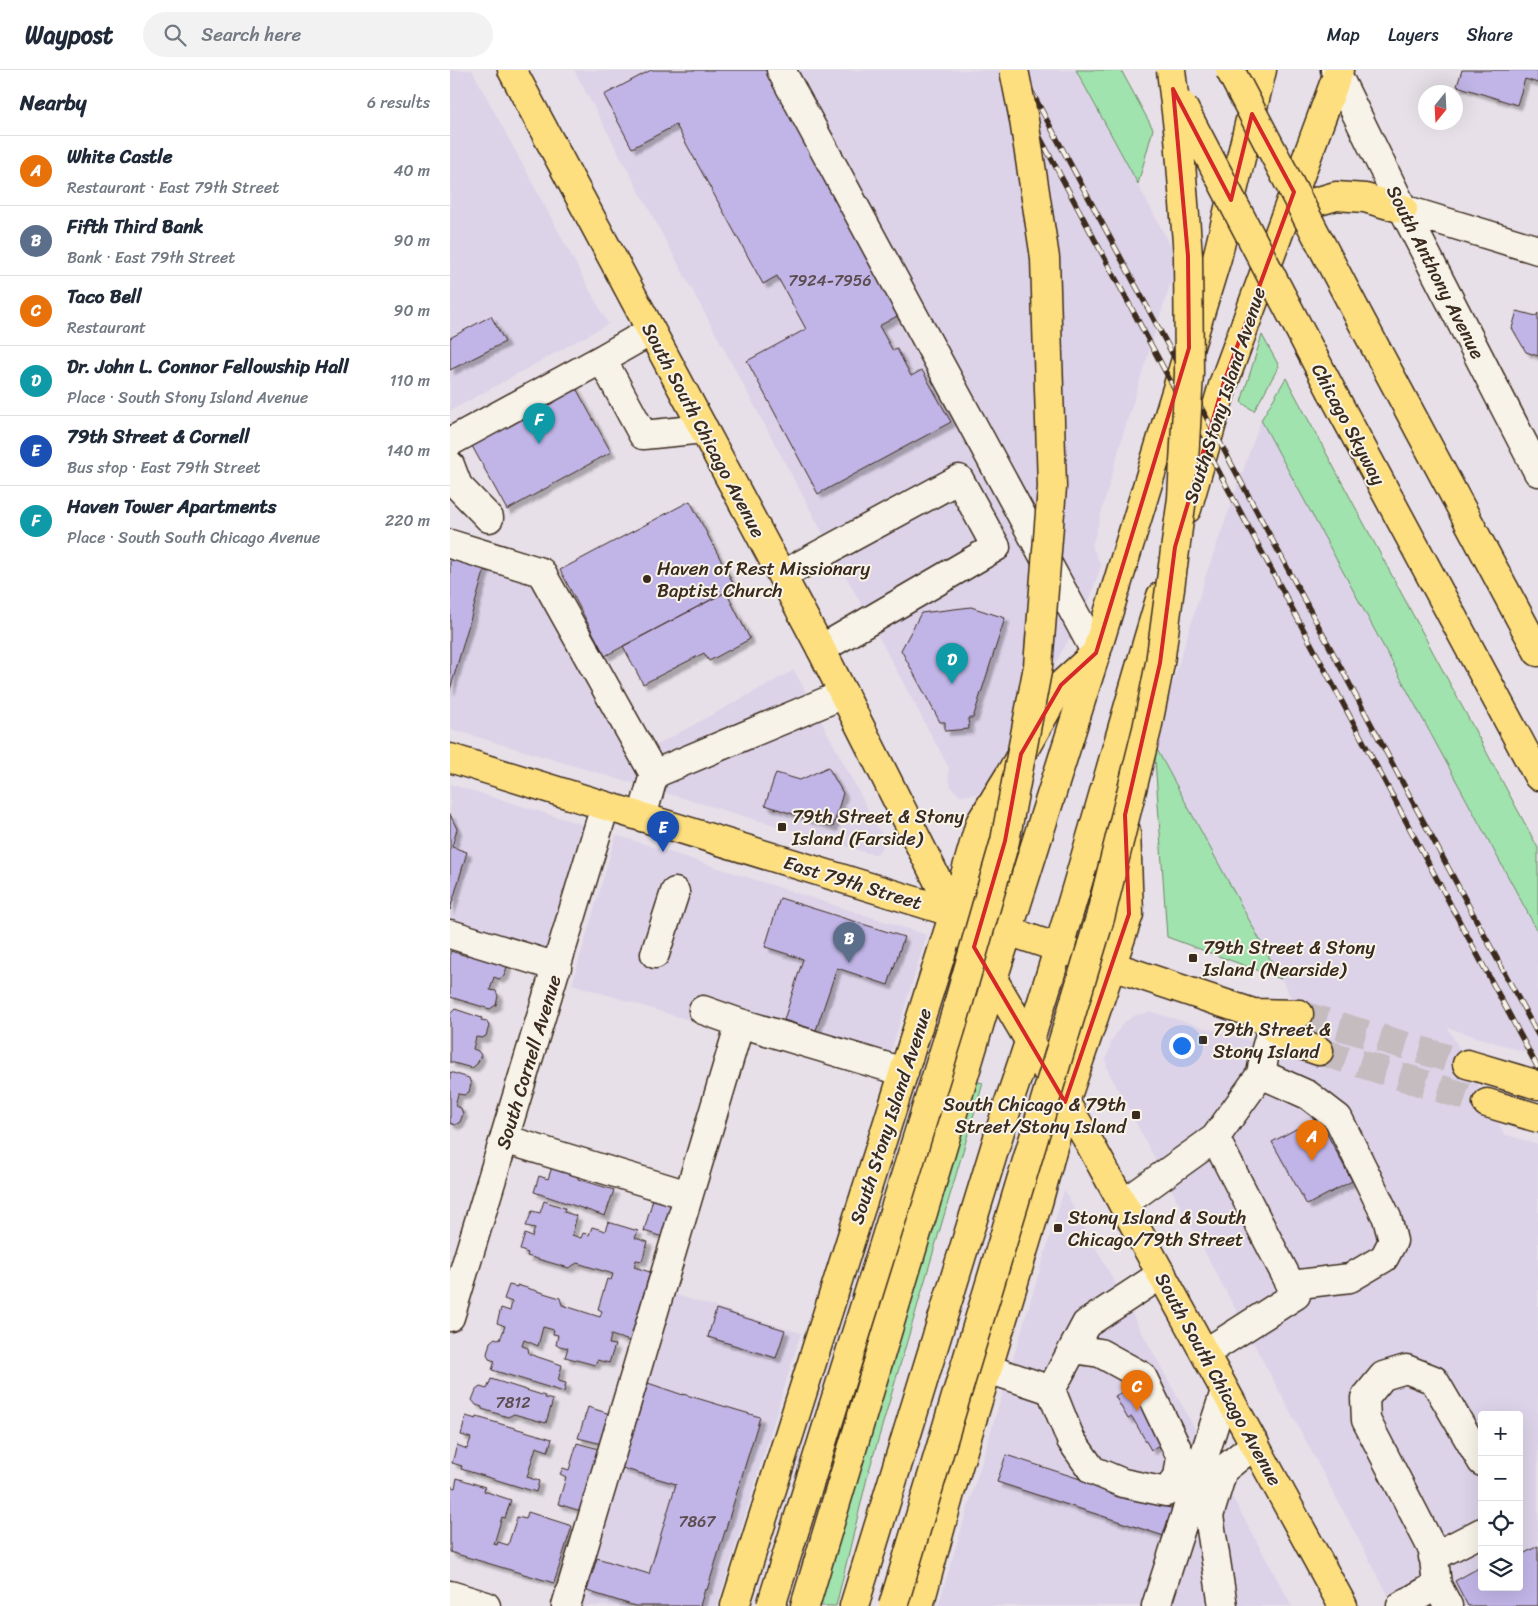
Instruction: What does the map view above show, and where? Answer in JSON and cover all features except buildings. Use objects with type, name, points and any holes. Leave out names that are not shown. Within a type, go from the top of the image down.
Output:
[{"type":"main road","name":"South South Chicago Avenue","points":[[512,70],[782,575],[954,913],[1123,1204],[1343,1606]]},
{"type":"main road","points":[[771,1606],[914,1149],[1005,841],[1038,666],[1052,487],[1045,258],[1024,120],[1014,70]]},
{"type":"main road","points":[[1230,70],[1538,652]]},
{"type":"main road","points":[[805,1606],[992,979],[1009,931],[1096,653],[1217,258],[1262,70]]},
{"type":"main road","name":"South Stony Island Avenue","points":[[854,1606],[1005,1114],[1058,949],[1224,382],[1337,72]]},
{"type":"main road","points":[[893,1606],[1100,918],[1147,729],[1160,663],[1182,498],[1189,373],[1188,256],[1179,137],[1168,73]]},
{"type":"main road","name":"Chicago Skyway","points":[[1168,73],[1332,392],[1538,776]]},
{"type":"main road","points":[[1284,219],[1305,205],[1336,196],[1365,198],[1403,209]]},
{"type":"main road","name":"South Stony Island Avenue","points":[[735,1606],[954,913],[980,823],[1061,685],[1096,653]]},
{"type":"main road","name":"South Stony Island Avenue","points":[[919,1606],[950,1493],[1039,1199],[1065,1102],[1129,914],[1123,724]]},
{"type":"main road","name":"East 79th Street","points":[[450,758],[1009,931],[1263,1020],[1293,1042],[1319,1050]]},
{"type":"main road","name":"East 79th Street","points":[[1263,1020],[1299,1014]]},
{"type":"main road","points":[[1467,1064],[1538,1085]]},
{"type":"main road","points":[[1487,1103],[1538,1118]]},
{"type":"street","points":[[781,70],[1096,653]]},
{"type":"street","name":"South Anthony Avenue","points":[[1337,72],[1403,209],[1538,472]]},
{"type":"street","points":[[1403,209],[1538,250]]},
{"type":"street","points":[[450,442],[651,331]]},
{"type":"street","points":[[602,359],[643,435],[704,430]]},
{"type":"street","points":[[450,464],[458,486],[489,518]]},
{"type":"street","points":[[782,575],[959,479],[996,547],[820,649]]},
{"type":"street","points":[[450,544],[541,572],[654,774],[642,817]]},
{"type":"street","points":[[654,774],[844,694]]},
{"type":"street","name":"South Cornell Avenue","points":[[450,1317],[606,806]]},
{"type":"street","points":[[655,954],[675,892]]},
{"type":"street","points":[[450,934],[557,967]]},
{"type":"street","points":[[703,1010],[740,1023],[904,1072]]},
{"type":"street","points":[[1123,1204],[1215,1138],[1261,1074],[1264,1052],[1263,1020]]},
{"type":"street","points":[[566,1606],[740,1023]]},
{"type":"street","points":[[1261,1074],[1308,1095],[1338,1118],[1387,1218],[1393,1241],[1384,1258],[1350,1278],[1291,1286]]},
{"type":"street","points":[[1205,1354],[1296,1295],[1215,1138]]},
{"type":"street","points":[[504,1139],[688,1195]]},
{"type":"street","points":[[1073,1349],[1100,1353],[1142,1376],[1181,1457],[1178,1477],[1166,1492],[1123,1482],[1092,1470],[1070,1440],[1051,1390],[1086,1324],[1162,1274]]},
{"type":"street","points":[[988,1369],[1051,1390]]},
{"type":"street","points":[[1400,1606],[1442,1595],[1433,1550],[1366,1420],[1365,1398],[1384,1376],[1406,1369],[1434,1380],[1478,1456]]},
{"type":"street","points":[[1156,1606],[1226,1391]]},
{"type":"street","points":[[1223,1606],[1209,1516],[1223,1470],[1255,1444]]},
{"type":"street","points":[[1433,1557],[1478,1534]]},
{"type":"street","points":[[450,1595],[486,1606]]},
{"type":"highlighted area","points":[[1173,89],[1231,200],[1252,114],[1294,192],[1224,382],[1175,547],[1160,663],[1125,815],[1129,914],[1065,1102],[974,947],[1005,841],[1021,754],[1061,685],[1096,653],[1189,348],[1188,256]]},
{"type":"shaded area","points":[[450,70],[472,70],[608,324],[450,411]]},
{"type":"shaded area","points":[[574,70],[1076,70],[1178,259],[1125,428],[1092,546],[1101,565],[1088,605],[987,784],[978,794],[960,796],[951,787],[948,775],[949,768]]},
{"type":"shaded area","points":[[1261,420],[1538,932],[1538,1056],[1448,1028],[1504,1134],[1538,1144],[1538,1606],[1394,1606],[1107,1069],[1106,1059],[1112,1040],[1123,1023],[1136,1015],[1151,1012],[1324,1062],[1154,744],[1206,575]]},
{"type":"shaded area","points":[[450,544],[541,572],[642,753],[794,670],[885,841],[882,848],[876,854],[868,853],[450,729]]},
{"type":"shaded area","points":[[450,784],[587,826],[546,963],[450,934]]},
{"type":"shaded area","points":[[616,835],[927,935],[882,1080],[572,984]]},
{"type":"shaded area","points":[[1064,1190],[1292,1606],[938,1606]]},
{"type":"shaded area","points":[[660,1290],[801,1333],[717,1606],[566,1606]]},
{"type":"green space","points":[[1076,70],[1121,70],[1153,129],[1138,184]]},
{"type":"green space","points":[[1262,335],[1279,366],[1254,411],[1241,402]]},
{"type":"green space","points":[[1286,378],[1538,848],[1538,932],[1261,420]]},
{"type":"green space","points":[[1154,744],[1281,979],[1167,937]]},
{"type":"green space","points":[[972,1081],[983,1083],[868,1474],[836,1606],[819,1606]]},
{"type":"tunnel","points":[[1299,1014],[1467,1064]]},
{"type":"tunnel","points":[[1319,1051],[1487,1103]]},
{"type":"railway","points":[[1004,70],[1538,1068]]},
{"type":"railway","points":[[1020,70],[1538,1035]]},
{"type":"place","name":"Haven Tower Apartments","points":[[539,444]]},
{"type":"place","name":"Haven of Rest Missionary Baptist Church","points":[[647,579]]},
{"type":"place","name":"Dr. John L. Connor Fellowship Hall","points":[[952,684]]},
{"type":"place","name":"79th Street & Stony Island (Farside)","points":[[782,827]]},
{"type":"place","name":"79th Street & Cornell","points":[[663,852]]},
{"type":"place","name":"79th Street & Stony Island (Nearside)","points":[[1193,958]]},
{"type":"place","name":"Fifth Third Bank","points":[[849,963]]},
{"type":"place","name":"79th Street & Stony Island","points":[[1203,1040]]},
{"type":"place","name":"South Chicago & 79th Street/Stony Island","points":[[1136,1115]]},
{"type":"place","name":"White Castle","points":[[1312,1161]]},
{"type":"place","name":"Stony Island & South Chicago/79th Street","points":[[1058,1228]]},
{"type":"place","name":"Taco Bell","points":[[1137,1411]]}]
